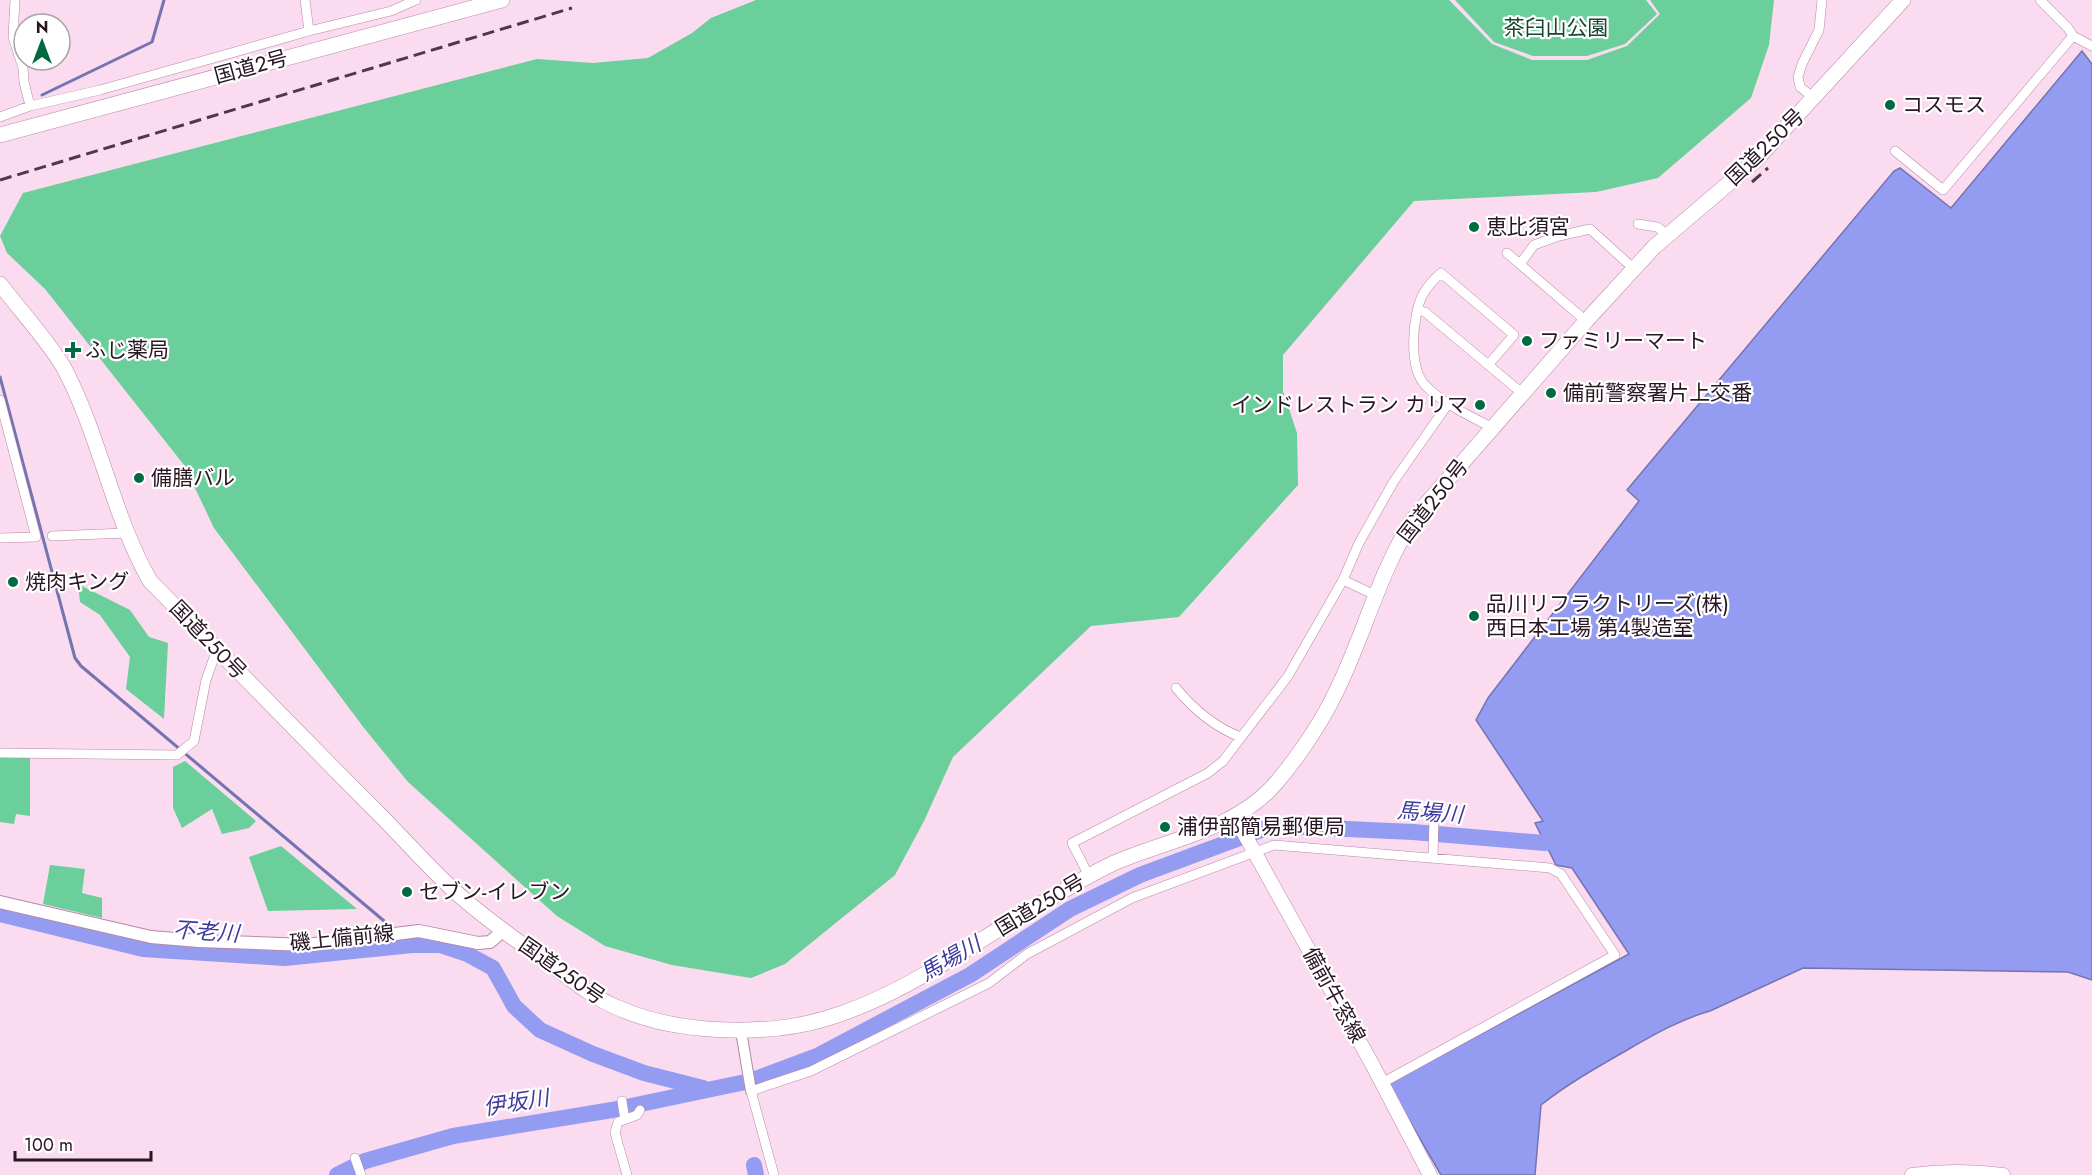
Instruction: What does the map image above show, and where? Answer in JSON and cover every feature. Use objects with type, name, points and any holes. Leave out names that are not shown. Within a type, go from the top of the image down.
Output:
[{"type":"highway","name":"国道2号","points":[[0,135],[502,0]]},
{"type":"highway","name":"国道250号","points":[[0,284],[63,367],[90,426],[126,533],[150,581],[458,894],[598,998],[617,1008],[660,1021],[707,1029],[741,1031],[803,1024],[829,1018],[872,1001],[941,967],[1013,920],[1114,863],[1237,821],[1280,779],[1331,703],[1397,545],[1414,518],[1634,269],[1668,235],[1755,161],[1903,0]]},
{"type":"main road","name":"備前牛窓線","points":[[1237,821],[1382,1083],[1430,1175]]},
{"type":"main road","name":"磯上備前線","points":[[0,902],[151,937],[307,945],[396,933],[433,932],[478,943],[489,942],[504,930]]},
{"type":"main road","points":[[1912,1175],[1931,1172],[1983,1172],[2003,1175]]},
{"type":"street","points":[[15,0],[13,37],[23,68],[30,106]]},
{"type":"street","points":[[305,0],[309,31]]},
{"type":"street","points":[[0,117],[30,106],[100,90],[309,31],[391,11],[416,0]]},
{"type":"street","points":[[1814,98],[1800,87],[1798,77],[1802,64],[1820,30],[1822,0]]},
{"type":"street","points":[[2040,0],[2073,36],[2092,46]]},
{"type":"street","points":[[1895,151],[1944,190],[2073,36]]},
{"type":"street","points":[[1638,224],[1657,227],[1668,235]]},
{"type":"street","points":[[1520,264],[1534,245],[1590,229],[1634,269]]},
{"type":"street","points":[[1507,253],[1586,321]]},
{"type":"street","points":[[1489,364],[1514,335],[1441,273],[1423,294],[1417,310],[1414,361],[1420,379],[1426,386],[1448,404],[1492,428]]},
{"type":"street","points":[[1417,310],[1425,312],[1523,394]]},
{"type":"street","points":[[0,400],[36,537],[0,538]]},
{"type":"street","points":[[1089,876],[1072,843],[1208,773],[1223,761],[1288,676],[1343,580],[1359,543],[1394,481],[1448,404]]},
{"type":"street","points":[[52,536],[126,533]]},
{"type":"street","points":[[1343,580],[1375,595]]},
{"type":"street","points":[[0,753],[113,753],[177,756],[194,741],[206,680],[217,649]]},
{"type":"street","points":[[1176,688],[1203,717],[1225,731],[1240,737]]},
{"type":"street","points":[[1433,856],[1434,816]]},
{"type":"street","points":[[750,1089],[812,1071],[989,982],[1027,954],[1132,898],[1253,850],[1274,845],[1433,856],[1550,868],[1560,874],[1615,955],[1382,1083]]},
{"type":"street","points":[[741,1031],[750,1089],[774,1175]]},
{"type":"street","points":[[627,1175],[615,1133],[618,1122],[637,1114],[640,1110]]},
{"type":"green space","points":[[756,0],[1449,0],[1492,44],[1532,60],[1587,60],[1627,46],[1660,14],[1650,0],[1774,0],[1769,45],[1751,98],[1658,178],[1596,192],[1414,201],[1283,355],[1283,391],[1297,433],[1298,485],[1179,617],[1091,626],[953,757],[924,821],[895,875],[785,964],[751,978],[672,965],[605,946],[557,916],[408,782],[364,728],[214,528],[184,465],[45,289],[7,253],[0,236],[23,193],[537,59],[593,63],[648,58],[692,33],[711,18]]},
{"type":"green space","name":"茶臼山公園","points":[[1455,0],[1646,0],[1657,14],[1625,44],[1587,56],[1533,56],[1494,42]]},
{"type":"green space","points":[[78,584],[130,610],[149,637],[168,643],[164,719],[126,689],[130,657],[100,615],[80,602]]},
{"type":"green space","points":[[0,757],[30,758],[30,816],[16,814],[14,824],[0,822]]},
{"type":"green space","points":[[185,761],[256,821],[249,828],[222,834],[212,809],[182,828],[173,808],[173,767]]},
{"type":"green space","points":[[281,846],[357,909],[268,911],[249,857]]},
{"type":"green space","points":[[50,865],[85,869],[82,893],[102,898],[102,918],[43,904]]},
{"type":"water","points":[[2082,51],[2092,64],[2092,980],[2068,972],[1803,968],[1710,1011],[1664,1029],[1580,1078],[1541,1105],[1535,1175],[1441,1175],[1388,1084],[1629,954],[1572,868],[1556,865],[1535,823],[1543,821],[1476,720],[1488,698],[1639,501],[1627,490],[1894,171],[1900,168],[1951,208]]},
{"type":"waterway","points":[[42,95],[152,42],[164,0]]},
{"type":"waterway","points":[[0,377],[75,658],[81,666],[396,931]]},
{"type":"waterway","name":"馬場川","points":[[337,1175],[365,1161],[453,1136],[612,1110],[750,1081],[817,1056],[970,975],[1070,909],[1140,875],[1264,829],[1281,826],[1413,832],[1545,843]]},
{"type":"waterway","name":"不老川","points":[[0,914],[143,949],[285,958],[412,945],[440,945],[467,954],[493,968],[514,1006],[540,1030],[593,1054],[644,1073],[703,1088]]},
{"type":"waterway","points":[[403,937],[412,945]]},
{"type":"waterway","points":[[754,1165],[756,1175]]},
{"type":"railway","points":[[0,180],[572,8]]},
{"type":"railway","points":[[1752,182],[1768,168]]},
{"type":"place","name":"コスモス","points":[[1890,105]]},
{"type":"place","name":"恵比須宮","points":[[1474,227]]},
{"type":"place","name":"ファミリーマート","points":[[1527,341]]},
{"type":"place","name":"ふじ薬局","points":[[73,350]]},
{"type":"place","name":"備前警察署片上交番","points":[[1551,393]]},
{"type":"place","name":"インドレストラン カリマ","points":[[1480,405]]},
{"type":"place","name":"備膳バル","points":[[139,478]]},
{"type":"place","name":"焼肉キング","points":[[13,582]]},
{"type":"place","name":"品川リフラクトリーズ(株) 西日本工場 第4製造室","points":[[1474,616]]},
{"type":"place","name":"浦伊部簡易郵便局","points":[[1165,827]]},
{"type":"place","name":"セブン-イレブン","points":[[407,892]]},
{"type":"water label","name":"伊坂川","points":[[516,1102]]}]
